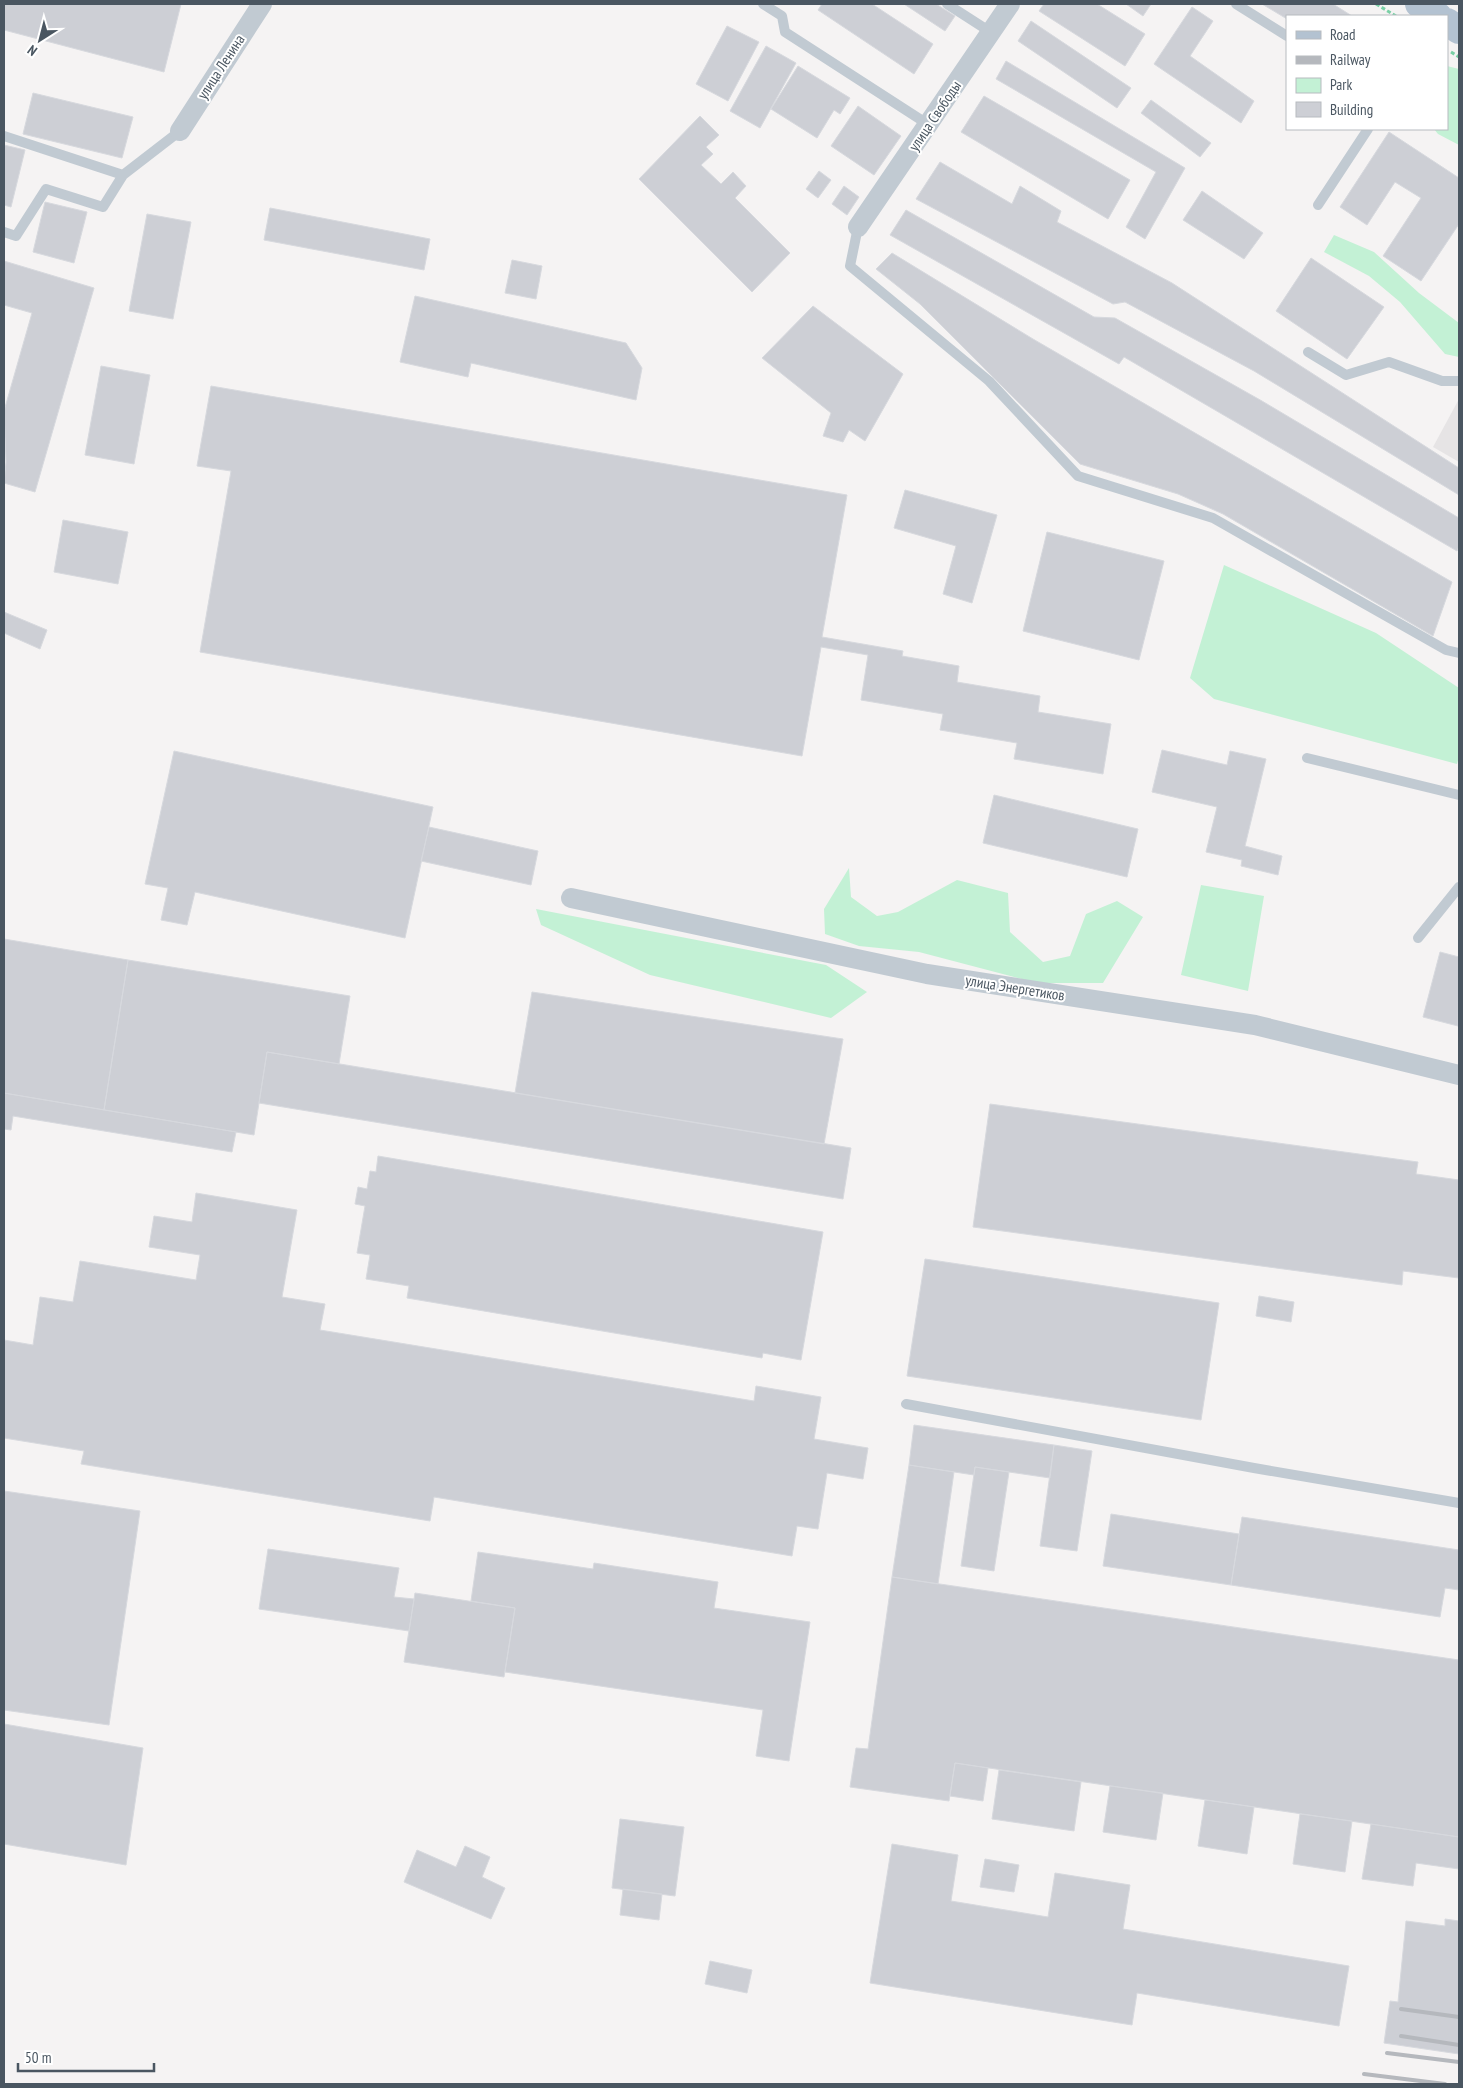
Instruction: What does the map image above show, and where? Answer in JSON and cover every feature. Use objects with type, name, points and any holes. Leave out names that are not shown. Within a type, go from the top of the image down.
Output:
[{"type":"street","name":"улица Ленина","points":[[180,131],[262,4]]},
{"type":"street","name":"улица Свободы","points":[[858,227],[1010,4]]},
{"type":"street","name":"улица Энергетиков","points":[[571,898],[927,974],[1255,1026],[1459,1075]]},
{"type":"lane","points":[[763,4],[782,16],[785,32],[929,125]]},
{"type":"lane","points":[[946,4],[992,33]]},
{"type":"lane","points":[[1236,4],[1286,35]]},
{"type":"lane","points":[[1318,205],[1367,130]]},
{"type":"lane","points":[[4,232],[16,236],[46,189],[103,207],[123,175],[180,131]]},
{"type":"lane","points":[[4,136],[123,175]]},
{"type":"lane","points":[[858,227],[850,266],[989,381],[1078,476],[1213,518],[1446,650],[1459,653]]},
{"type":"lane","points":[[1308,352],[1346,375],[1389,362],[1442,381],[1459,381]]},
{"type":"lane","points":[[1307,758],[1459,795]]},
{"type":"lane","points":[[1418,938],[1459,887]]},
{"type":"lane","points":[[906,1404],[1254,1468],[1459,1502]]},
{"type":"path","points":[[1376,4],[1394,15]]},
{"type":"shaded area","points":[[1459,399],[1459,462],[1433,447]]},
{"type":"green space","points":[[1448,66],[1459,69],[1459,145],[1438,134],[1435,130],[1448,130]]},
{"type":"green space","points":[[1334,235],[1374,252],[1419,293],[1459,323],[1459,357],[1445,354],[1400,302],[1369,276],[1324,252]]},
{"type":"green space","points":[[1224,565],[1376,633],[1459,688],[1459,757],[1457,764],[1214,699],[1190,678]]},
{"type":"green space","points":[[849,868],[851,897],[877,916],[898,912],[957,880],[1008,893],[1010,932],[1043,962],[1070,956],[1086,914],[1117,901],[1143,917],[1103,983],[1037,983],[919,952],[859,946],[825,934],[824,909]]},
{"type":"green space","points":[[1201,885],[1264,896],[1248,991],[1181,975]]},
{"type":"green space","points":[[536,909],[826,965],[867,992],[831,1018],[650,975],[541,925]]},
{"type":"building","points":[[4,4],[181,4],[164,72],[4,30]]},
{"type":"building","points":[[822,4],[872,4],[933,44],[914,74],[818,10]]},
{"type":"building","points":[[904,4],[936,4],[955,16],[945,31]]},
{"type":"building","points":[[1044,4],[1097,4],[1145,34],[1125,66],[1039,11]]},
{"type":"building","points":[[1126,4],[1151,4],[1143,16]]},
{"type":"building","points":[[1262,4],[1333,4],[1350,15],[1286,15],[1286,18]]},
{"type":"building","points":[[1192,7],[1213,21],[1190,56],[1254,101],[1241,123],[1154,64]]},
{"type":"building","points":[[1031,21],[1131,88],[1117,108],[1018,41]]},
{"type":"building","points":[[727,26],[759,42],[728,101],[696,84]]},
{"type":"building","points":[[766,46],[796,63],[760,128],[730,111]]},
{"type":"building","points":[[1006,61],[1185,168],[1145,239],[1126,227],[1156,172],[996,79]]},
{"type":"building","points":[[798,66],[850,98],[840,114],[834,110],[817,138],[771,109]]},
{"type":"building","points":[[33,93],[133,117],[122,158],[23,134]]},
{"type":"building","points":[[984,96],[1130,180],[1108,219],[961,132]]},
{"type":"building","points":[[1151,100],[1211,143],[1200,157],[1141,113]]},
{"type":"building","points":[[858,106],[901,136],[874,175],[831,146]]},
{"type":"building","points":[[700,116],[719,135],[706,147],[713,154],[701,165],[721,184],[733,172],[746,186],[735,198],[790,253],[752,292],[639,179]]},
{"type":"building","points":[[1389,132],[1459,178],[1459,224],[1421,281],[1383,256],[1421,198],[1395,182],[1367,225],[1340,207]]},
{"type":"building","points":[[4,145],[25,150],[11,207],[4,205]]},
{"type":"building","points":[[940,162],[1012,204],[1020,186],[1061,211],[1057,222],[1172,283],[1459,468],[1459,495],[1254,371],[1125,302],[1113,304],[916,199]]},
{"type":"building","points":[[819,171],[831,180],[818,198],[806,189]]},
{"type":"building","points":[[844,186],[859,197],[847,215],[832,204]]},
{"type":"building","points":[[1202,191],[1263,233],[1244,259],[1183,220]]},
{"type":"building","points":[[45,202],[87,212],[74,263],[33,252]]},
{"type":"building","points":[[270,208],[430,239],[424,270],[264,240]]},
{"type":"building","points":[[906,210],[1094,317],[1115,318],[1262,401],[1459,518],[1459,546],[1457,551],[1124,357],[1119,364],[890,235]]},
{"type":"building","points":[[147,214],[191,222],[173,319],[129,311]]},
{"type":"building","points":[[892,253],[1033,339],[1452,582],[1433,636],[1223,514],[1178,494],[1080,464],[920,304],[876,269]]},
{"type":"building","points":[[1311,258],[1384,307],[1347,359],[1276,311]]},
{"type":"building","points":[[512,260],[542,266],[536,299],[505,293]]},
{"type":"building","points":[[4,261],[94,288],[35,492],[4,483],[6,462],[4,411],[32,313],[4,305]]},
{"type":"building","points":[[415,296],[626,343],[642,368],[636,400],[471,363],[468,377],[400,362]]},
{"type":"building","points":[[813,306],[903,374],[865,441],[849,430],[843,442],[823,436],[831,413],[762,358]]},
{"type":"building","points":[[101,366],[150,375],[134,464],[85,455]]},
{"type":"building","points":[[211,386],[847,495],[822,637],[903,651],[902,656],[959,666],[957,682],[1040,696],[1038,712],[1111,724],[1103,774],[1014,759],[1017,743],[940,730],[943,714],[861,700],[868,655],[821,647],[802,756],[200,652],[231,471],[197,466]]},
{"type":"building","points":[[905,490],[997,515],[972,603],[943,594],[956,546],[894,528]]},
{"type":"building","points":[[63,520],[128,532],[118,584],[54,572]]},
{"type":"building","points":[[1047,532],[1164,561],[1139,660],[1023,631]]},
{"type":"building","points":[[4,612],[47,630],[40,649],[4,633]]},
{"type":"building","points":[[1162,750],[1227,765],[1230,751],[1266,759],[1245,846],[1282,856],[1278,875],[1241,866],[1242,860],[1206,852],[1217,807],[1152,792]]},
{"type":"building","points":[[174,751],[433,807],[405,938],[195,892],[187,925],[161,920],[168,888],[145,884]]},
{"type":"building","points":[[994,795],[1138,829],[1127,877],[983,843]]},
{"type":"building","points":[[429,827],[538,851],[531,885],[421,861]]},
{"type":"building","points":[[4,939],[128,960],[104,1110],[4,1093]]},
{"type":"building","points":[[1440,952],[1459,957],[1458,1026],[1423,1017]]},
{"type":"building","points":[[128,960],[350,996],[339,1064],[267,1052],[254,1135],[104,1110]]},
{"type":"building","points":[[532,992],[843,1039],[824,1144],[515,1093]]},
{"type":"building","points":[[267,1052],[851,1148],[843,1199],[259,1103]]},
{"type":"building","points":[[4,1093],[236,1132],[232,1152],[13,1116],[11,1130],[4,1129]]},
{"type":"building","points":[[990,1104],[1418,1162],[1416,1174],[1459,1180],[1459,1278],[1403,1271],[1402,1285],[973,1227]]},
{"type":"building","points":[[378,1156],[823,1232],[801,1360],[763,1353],[762,1358],[407,1298],[409,1286],[366,1279],[370,1255],[357,1253],[365,1206],[355,1204],[358,1187],[367,1189],[370,1171],[376,1172]]},
{"type":"building","points":[[196,1193],[297,1210],[282,1297],[325,1304],[320,1330],[754,1401],[756,1386],[821,1397],[814,1439],[868,1448],[863,1479],[827,1473],[818,1529],[797,1526],[792,1556],[434,1497],[430,1521],[81,1464],[84,1451],[4,1438],[4,1340],[33,1345],[40,1297],[73,1302],[80,1261],[196,1280],[200,1255],[149,1247],[154,1216],[192,1222]]},
{"type":"building","points":[[925,1259],[1219,1303],[1201,1420],[907,1376]]},
{"type":"building","points":[[1259,1296],[1294,1302],[1291,1322],[1256,1316]]},
{"type":"building","points":[[914,1425],[1054,1445],[1050,1478],[975,1467],[974,1475],[909,1465]]},
{"type":"building","points":[[1054,1445],[1092,1451],[1077,1551],[1040,1546]]},
{"type":"building","points":[[909,1465],[954,1472],[938,1584],[892,1577]]},
{"type":"building","points":[[975,1467],[1009,1472],[994,1571],[961,1566]]},
{"type":"building","points":[[4,1491],[140,1511],[109,1725],[4,1710]]},
{"type":"building","points":[[1111,1514],[1239,1534],[1231,1585],[1103,1566]]},
{"type":"building","points":[[1242,1517],[1459,1550],[1459,1590],[1445,1588],[1440,1617],[1231,1585]]},
{"type":"building","points":[[268,1549],[399,1568],[394,1597],[414,1599],[409,1631],[259,1609]]},
{"type":"building","points":[[478,1552],[593,1569],[594,1563],[718,1582],[714,1608],[810,1622],[789,1761],[756,1756],[763,1710],[505,1672],[515,1608],[471,1601]]},
{"type":"building","points":[[892,1577],[1459,1660],[1459,1837],[955,1763],[949,1801],[850,1787],[856,1748],[868,1749]]},
{"type":"building","points":[[415,1593],[515,1608],[504,1677],[404,1662]]},
{"type":"building","points":[[4,1724],[143,1748],[126,1865],[4,1844]]},
{"type":"building","points":[[955,1763],[988,1768],[983,1801],[950,1796]]},
{"type":"building","points":[[999,1770],[1081,1782],[1074,1831],[992,1819]]},
{"type":"building","points":[[1110,1786],[1163,1793],[1156,1840],[1103,1832]]},
{"type":"building","points":[[1205,1800],[1254,1807],[1247,1854],[1198,1846]]},
{"type":"building","points":[[1300,1814],[1352,1821],[1345,1872],[1293,1864]]},
{"type":"building","points":[[620,1819],[684,1827],[675,1896],[612,1888]]},
{"type":"building","points":[[1371,1824],[1459,1837],[1459,1869],[1416,1863],[1413,1886],[1362,1879]]},
{"type":"building","points":[[892,1844],[958,1855],[951,1901],[1048,1917],[1055,1873],[1130,1885],[1123,1929],[1349,1966],[1339,2026],[1137,1993],[1132,2025],[870,1983]]},
{"type":"building","points":[[465,1846],[490,1857],[482,1877],[505,1888],[491,1919],[404,1882],[417,1850],[456,1867]]},
{"type":"building","points":[[985,1859],[1019,1865],[1014,1892],[980,1887]]},
{"type":"building","points":[[623,1889],[662,1894],[659,1920],[620,1915]]},
{"type":"building","points":[[1445,1919],[1459,1921],[1459,2054],[1384,2043],[1390,2001],[1398,2002],[1406,1921],[1445,1926]]},
{"type":"building","points":[[710,1961],[752,1970],[747,1993],[705,1984]]},
{"type":"railway","points":[[1401,2009],[1459,2017]]},
{"type":"railway","points":[[1401,2036],[1459,2045]]},
{"type":"railway","points":[[1387,2053],[1459,2062]]},
{"type":"railway","points":[[1364,2074],[1445,2084]]}]
